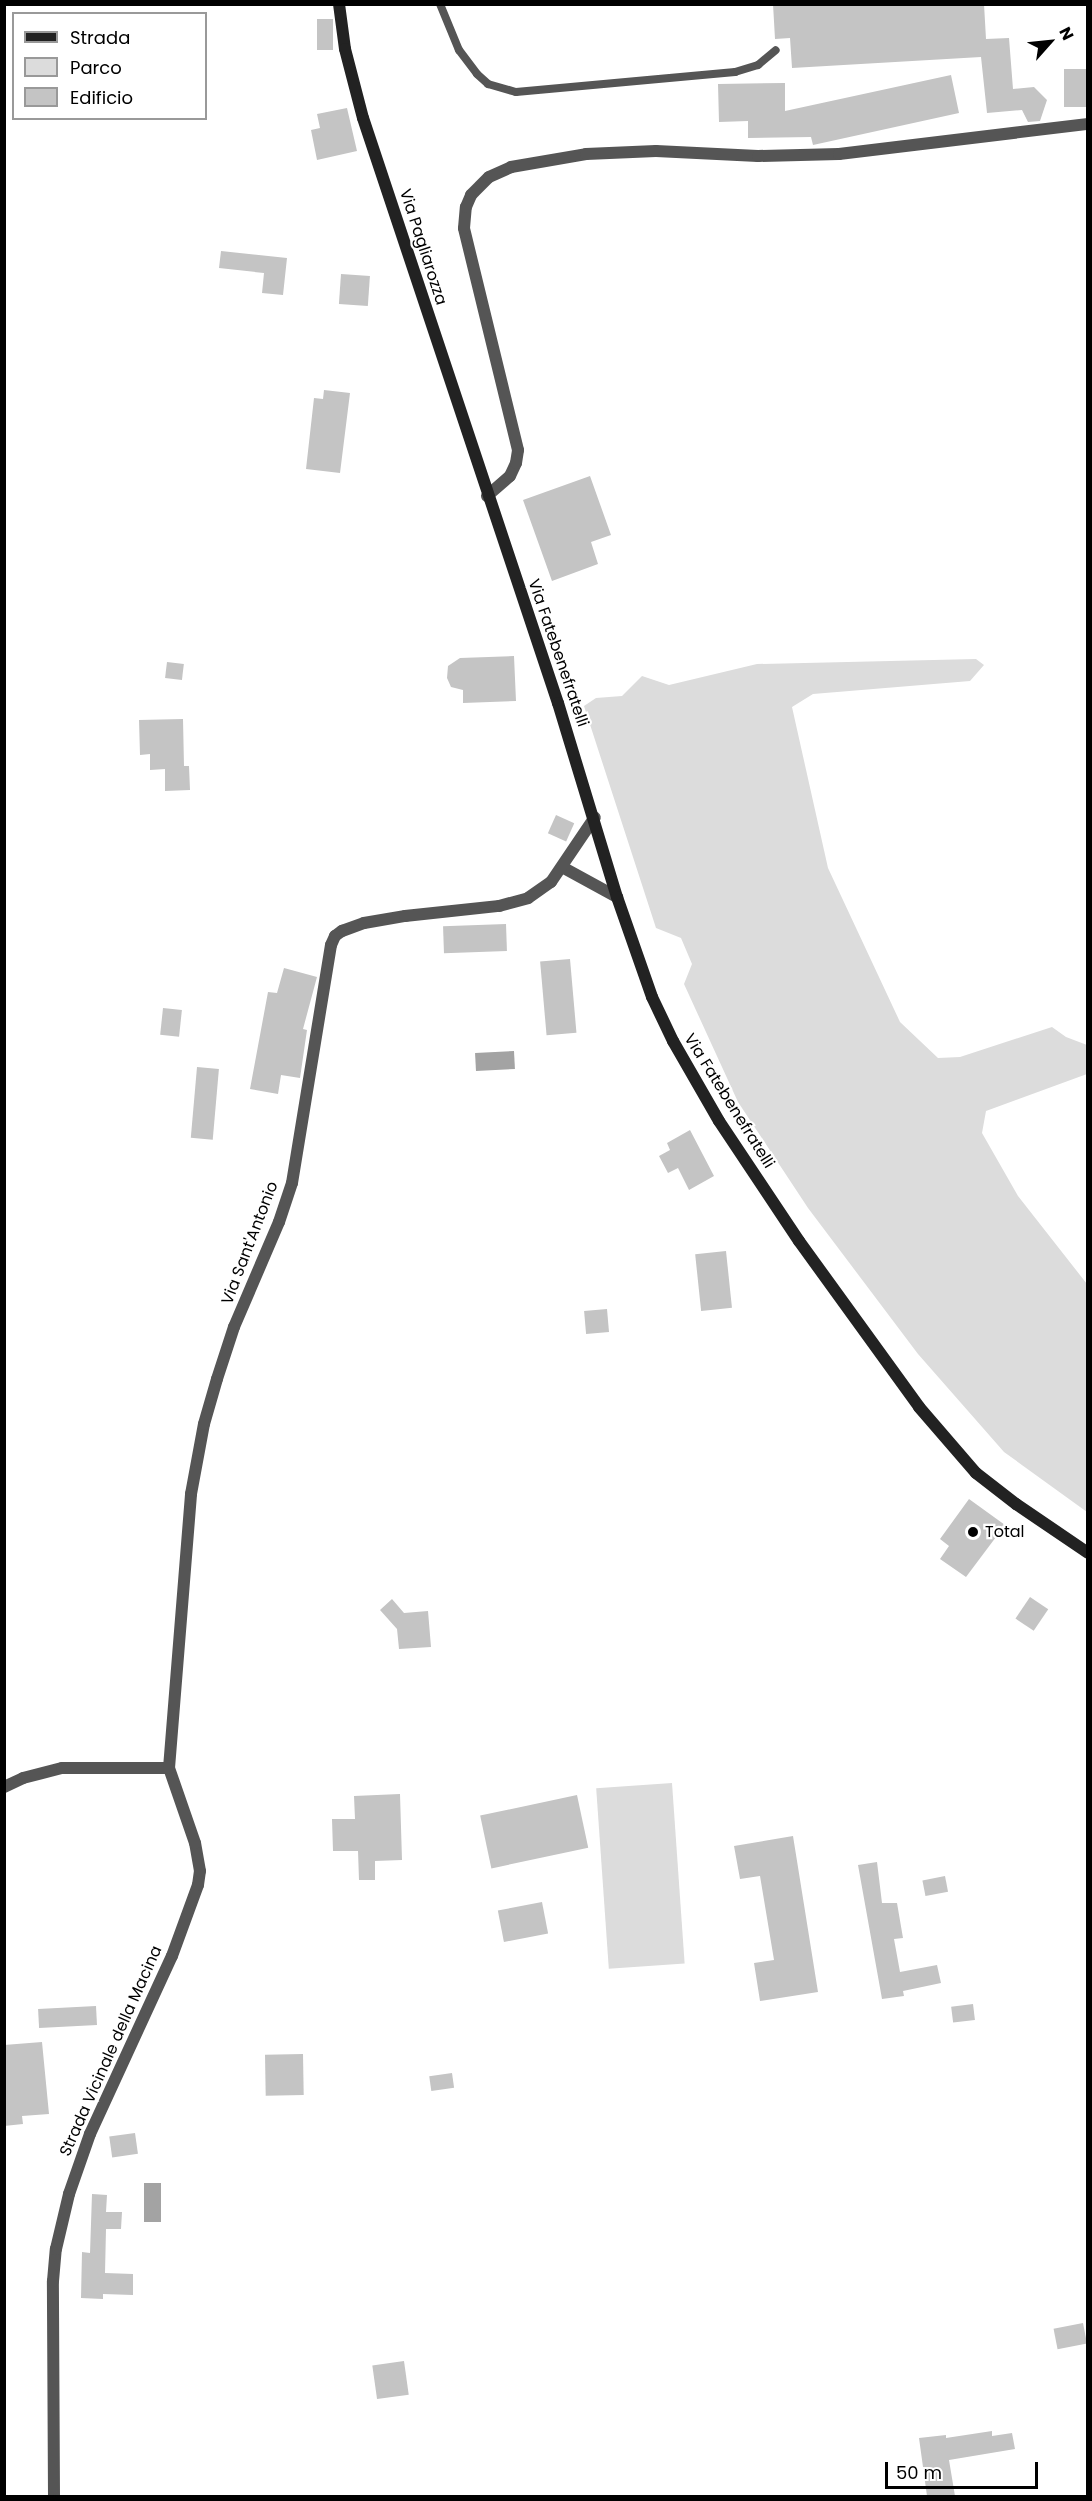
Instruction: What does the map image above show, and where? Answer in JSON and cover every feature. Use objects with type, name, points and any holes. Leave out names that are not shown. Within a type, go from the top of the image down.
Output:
[{"type":"street","name":"Via Pagliarozza","points":[[339,4],[348,61],[363,118],[487,496]]},
{"type":"street","points":[[487,496],[510,476],[516,463],[518,450],[464,228],[466,207],[471,195],[489,177],[522,164],[594,153],[692,152],[769,157],[839,154],[1088,123]]},
{"type":"street","name":"Via Fatebenefratelli","points":[[487,496],[595,817],[617,897],[652,997],[687,1068],[799,1241],[919,1407],[976,1473],[1016,1504],[1088,1553]]},
{"type":"street","name":"Via Sant'Antonio","points":[[170,1768],[187,1530],[196,1460],[210,1399],[234,1327],[279,1222],[292,1183],[332,940],[342,931],[364,923],[519,902],[544,888],[562,867],[595,817]]},
{"type":"street","points":[[562,867],[617,897]]},
{"type":"street","points":[[4,1787],[23,1778],[62,1768],[170,1768]]},
{"type":"street","name":"Strada Vicinale della Macina","points":[[54,2496],[53,2281],[62,2218],[90,2134],[172,1956],[198,1885],[200,1870],[195,1843],[170,1768]]},
{"type":"lane","points":[[440,4],[459,50],[477,74],[488,84],[516,92],[735,72],[758,65],[776,50]]},
{"type":"green space","points":[[976,659],[984,665],[970,681],[813,694],[792,707],[828,868],[900,1022],[938,1058],[960,1057],[1052,1027],[1066,1037],[1087,1045],[1087,1074],[986,1111],[982,1133],[1018,1196],[1087,1284],[1087,1512],[1004,1452],[918,1354],[808,1208],[738,1102],[684,984],[692,964],[681,938],[656,928],[584,706],[596,698],[622,696],[642,676],[669,685],[757,664]]},
{"type":"green space","points":[[672,1783],[685,1964],[609,1969],[596,1788]]},
{"type":"shaded area","points":[[514,1051],[515,1069],[476,1071],[475,1053]]},
{"type":"shaded area","points":[[144,2183],[161,2183],[161,2222],[144,2222]]},
{"type":"building","points":[[773,4],[984,4],[986,39],[1009,38],[1013,89],[1034,87],[1047,100],[1040,121],[1028,122],[1022,110],[987,113],[981,57],[792,68],[790,38],[775,39]]},
{"type":"building","points":[[317,19],[333,19],[333,50],[317,50]]},
{"type":"building","points":[[1064,69],[1088,69],[1088,107],[1064,107]]},
{"type":"building","points":[[951,75],[959,113],[813,145],[811,137],[748,138],[748,121],[719,122],[718,84],[785,83],[785,111]]},
{"type":"building","points":[[347,108],[357,151],[317,160],[311,130],[320,128],[317,114]]},
{"type":"building","points":[[221,251],[287,258],[283,295],[262,293],[264,273],[219,268]]},
{"type":"building","points":[[341,274],[370,276],[368,306],[339,304]]},
{"type":"building","points":[[324,390],[350,393],[340,473],[306,469],[314,398],[323,399]]},
{"type":"building","points":[[590,476],[611,535],[591,542],[598,564],[552,581],[523,500]]},
{"type":"building","points":[[514,656],[516,701],[463,703],[463,690],[451,687],[447,678],[448,666],[460,658]]},
{"type":"building","points":[[167,662],[184,664],[182,680],[165,678]]},
{"type":"building","points":[[183,719],[184,766],[189,766],[190,790],[165,791],[165,769],[150,770],[150,754],[140,755],[139,720]]},
{"type":"building","points":[[556,815],[574,823],[566,841],[548,833]]},
{"type":"building","points":[[506,924],[507,951],[444,953],[443,926]]},
{"type":"building","points":[[570,959],[576,1033],[547,1035],[540,962]]},
{"type":"building","points":[[284,968],[317,977],[303,1029],[307,1030],[300,1078],[281,1075],[278,1094],[250,1089],[268,992],[277,993]]},
{"type":"building","points":[[163,1008],[182,1010],[179,1037],[160,1035]]},
{"type":"building","points":[[197,1067],[219,1069],[213,1140],[191,1138]]},
{"type":"building","points":[[690,1130],[714,1176],[689,1190],[678,1168],[668,1173],[659,1156],[670,1150],[667,1143]]},
{"type":"building","points":[[726,1251],[732,1308],[701,1311],[695,1254]]},
{"type":"building","points":[[607,1309],[609,1332],[586,1334],[584,1311]]},
{"type":"building","name":"Total","points":[[969,1499],[1005,1525],[966,1577],[940,1559],[949,1546],[940,1539]]},
{"type":"building","points":[[1030,1597],[1048,1609],[1034,1631],[1015,1619]]},
{"type":"building","points":[[392,1599],[404,1613],[428,1611],[431,1647],[399,1649],[397,1629],[380,1610]]},
{"type":"building","points":[[400,1794],[402,1860],[375,1861],[375,1880],[359,1880],[358,1851],[333,1851],[332,1819],[355,1819],[354,1796]]},
{"type":"building","points":[[577,1795],[588,1848],[491,1868],[480,1816]]},
{"type":"building","points":[[793,1836],[818,1992],[760,2001],[754,1963],[774,1960],[760,1876],[740,1879],[734,1846]]},
{"type":"building","points":[[877,1862],[882,1903],[897,1903],[903,1938],[894,1939],[900,1972],[937,1965],[941,1983],[903,1991],[904,1996],[882,1999],[858,1865]]},
{"type":"building","points":[[945,1876],[948,1892],[925,1896],[922,1880]]},
{"type":"building","points":[[542,1902],[548,1933],[504,1942],[498,1911]]},
{"type":"building","points":[[973,2004],[975,2020],[953,2023],[951,2007]]},
{"type":"building","points":[[96,2006],[97,2025],[39,2028],[38,2009]]},
{"type":"building","points":[[42,2042],[49,2114],[22,2116],[23,2124],[4,2126],[4,2045]]},
{"type":"building","points":[[303,2054],[304,2095],[266,2096],[265,2055]]},
{"type":"building","points":[[452,2073],[454,2088],[431,2091],[429,2076]]},
{"type":"building","points":[[135,2133],[138,2154],[112,2157],[109,2137]]},
{"type":"building","points":[[92,2194],[107,2195],[106,2212],[122,2212],[121,2229],[106,2229],[105,2273],[133,2274],[133,2295],[103,2294],[103,2299],[81,2298],[82,2252],[90,2253]]},
{"type":"building","points":[[1083,2323],[1087,2344],[1058,2349],[1054,2329]]},
{"type":"building","points":[[404,2361],[409,2395],[377,2399],[372,2365]]},
{"type":"building","points":[[992,2431],[992,2436],[1012,2433],[1015,2449],[949,2460],[955,2496],[927,2496],[919,2438],[946,2435],[946,2438]]},
{"type":"place","name":"Total","points":[[973,1532]]}]
